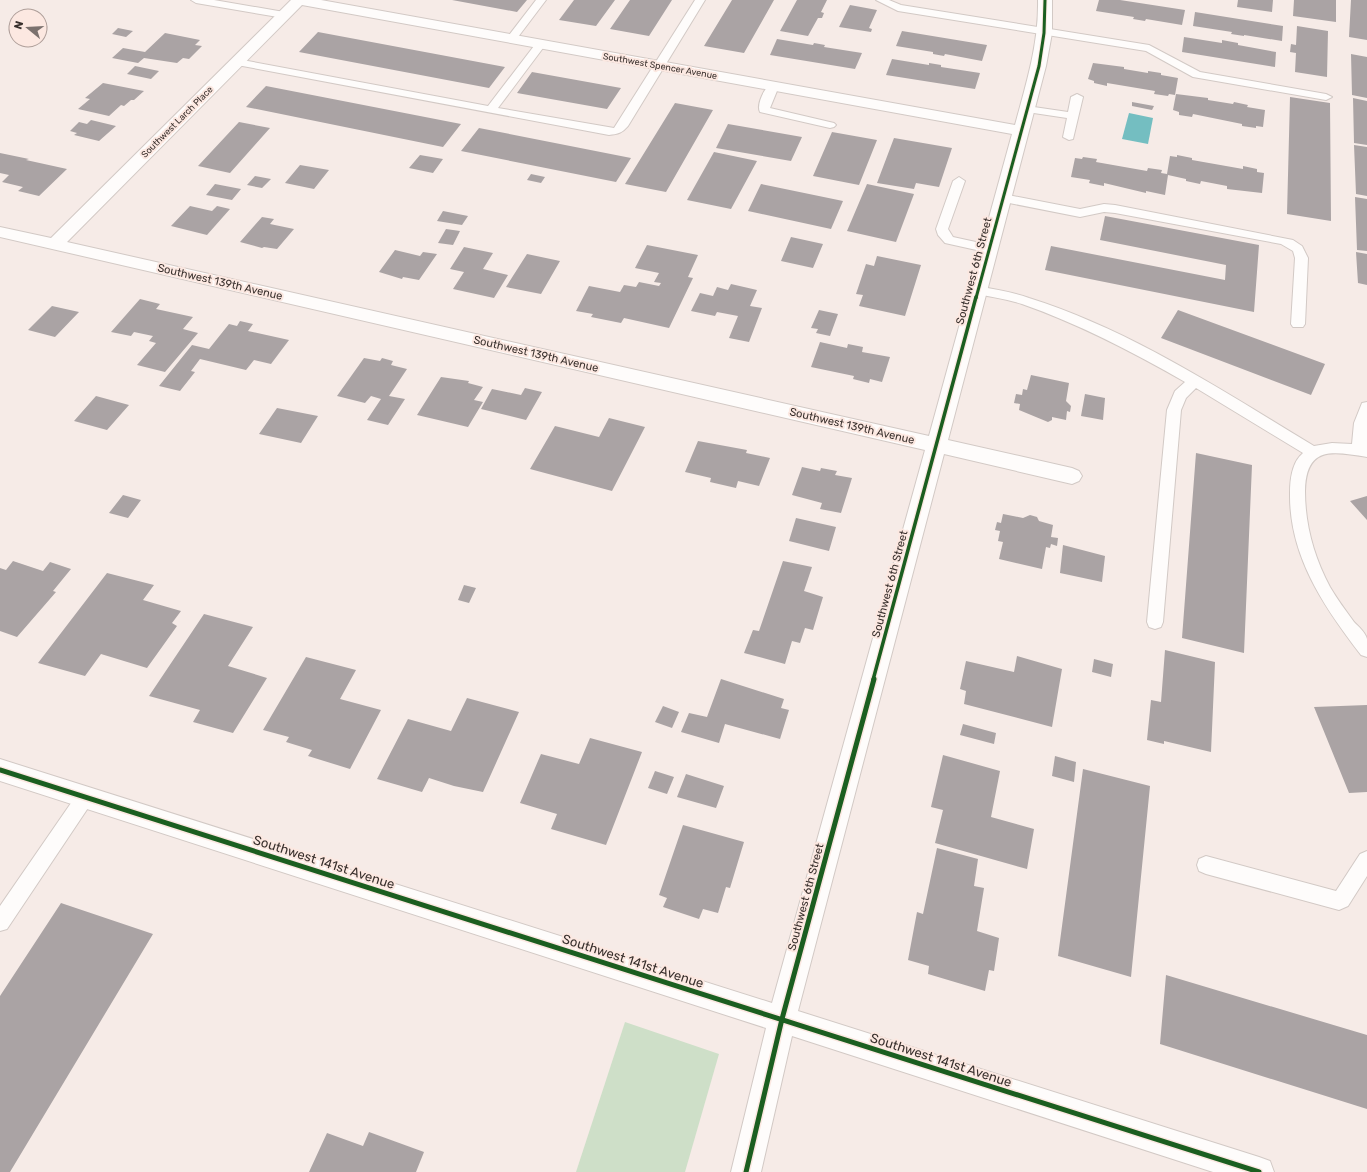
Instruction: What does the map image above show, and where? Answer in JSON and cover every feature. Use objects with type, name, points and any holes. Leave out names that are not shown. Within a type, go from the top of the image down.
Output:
[{"type":"street","name":"Southwest Larch Place","points":[[54,245],[298,0]]},
{"type":"street","name":"Southwest Spencer Avenue","points":[[298,0],[1021,131]]},
{"type":"street","name":"Southwest 6th Street","points":[[746,1172],[782,1020],[1027,109],[1047,19],[1045,0]]},
{"type":"street","name":"Southwest 139th Avenue","points":[[0,232],[1072,476]]},
{"type":"street","name":"Southwest 141st Avenue","points":[[0,770],[86,796],[1259,1172]]},
{"type":"lane","points":[[196,0],[284,15]]},
{"type":"lane","points":[[511,39],[541,0]]},
{"type":"lane","points":[[237,62],[609,132],[617,131],[622,126],[700,0]]},
{"type":"lane","points":[[881,0],[898,8],[1149,48],[1197,75],[1326,97]]},
{"type":"lane","points":[[491,109],[541,44]]},
{"type":"lane","points":[[773,86],[764,106],[764,110],[830,125]]},
{"type":"lane","points":[[1069,137],[1077,97]]},
{"type":"lane","points":[[1027,109],[1073,116]]},
{"type":"lane","points":[[959,181],[942,229],[944,235],[949,240],[990,249]]},
{"type":"lane","points":[[1003,198],[1080,213],[1104,208],[1115,209],[1284,241],[1297,247],[1302,254],[1298,324]]},
{"type":"lane","points":[[979,290],[1025,301],[1079,323],[1128,346],[1194,382],[1313,452]]},
{"type":"lane","points":[[1155,622],[1174,410],[1180,395],[1194,382]]},
{"type":"lane","points":[[1367,407],[1361,419],[1358,432],[1363,451],[1333,448],[1313,452],[1303,460],[1297,488],[1305,544],[1323,588],[1340,616],[1367,650]]},
{"type":"lane","points":[[0,922],[86,796]]},
{"type":"lane","points":[[1206,866],[1339,901],[1367,860]]},
{"type":"green space","points":[[625,1022],[719,1054],[685,1172],[576,1172]]},
{"type":"water","points":[[1129,113],[1153,118],[1148,144],[1122,139]]},
{"type":"building","points":[[452,0],[527,0],[517,12]]},
{"type":"building","points":[[574,0],[615,0],[596,26],[559,20]]},
{"type":"building","points":[[630,0],[672,0],[649,36],[610,29]]},
{"type":"building","points":[[732,0],[774,0],[744,53],[704,46]]},
{"type":"building","points":[[797,0],[827,0],[821,12],[824,13],[822,18],[818,18],[808,36],[780,31]]},
{"type":"building","points":[[1099,0],[1120,0],[1185,10],[1182,25],[1146,19],[1145,21],[1133,19],[1134,17],[1096,11]]},
{"type":"building","points":[[1238,0],[1273,0],[1272,12],[1237,7]]},
{"type":"building","points":[[1294,0],[1336,0],[1336,22],[1293,16]]},
{"type":"building","points":[[1351,0],[1367,0],[1367,40],[1349,37]]},
{"type":"building","points":[[850,5],[877,10],[869,28],[872,29],[871,32],[839,27]]},
{"type":"building","points":[[1195,12],[1283,26],[1282,41],[1231,34],[1232,32],[1193,26]]},
{"type":"building","points":[[1297,26],[1328,31],[1327,77],[1295,72],[1296,53],[1290,52],[1291,44],[1296,45]]},
{"type":"building","points":[[118,28],[133,31],[126,37],[112,34]]},
{"type":"building","points":[[902,31],[987,45],[982,61],[945,54],[944,56],[933,54],[933,52],[896,46]]},
{"type":"building","points":[[318,32],[505,67],[489,88],[299,52]]},
{"type":"building","points":[[165,33],[200,40],[195,45],[202,46],[189,59],[183,58],[177,63],[144,58],[138,63],[112,58],[123,48],[145,52]]},
{"type":"building","points":[[1184,37],[1222,43],[1222,40],[1238,43],[1238,45],[1276,52],[1275,67],[1182,52]]},
{"type":"building","points":[[777,39],[813,45],[814,43],[825,45],[824,47],[862,53],[855,69],[770,55]]},
{"type":"building","points":[[1351,54],[1367,57],[1367,98],[1352,95]]},
{"type":"building","points":[[892,59],[929,65],[929,63],[941,65],[941,67],[980,73],[975,89],[886,75]]},
{"type":"building","points":[[1093,63],[1124,67],[1124,69],[1148,73],[1148,71],[1161,73],[1161,75],[1178,78],[1175,95],[1169,94],[1168,96],[1154,94],[1155,91],[1107,83],[1107,86],[1094,83],[1094,81],[1088,79]]},
{"type":"building","points":[[135,66],[159,71],[151,79],[127,74]]},
{"type":"building","points":[[532,72],[621,88],[607,109],[517,93]]},
{"type":"building","points":[[103,83],[144,91],[134,100],[131,100],[124,106],[121,105],[109,116],[78,109],[90,99],[85,98]]},
{"type":"building","points":[[266,86],[461,124],[443,147],[246,107]]},
{"type":"building","points":[[1176,94],[1208,98],[1208,100],[1233,104],[1234,102],[1248,105],[1247,107],[1265,110],[1263,127],[1256,126],[1256,128],[1242,126],[1242,124],[1193,114],[1192,117],[1179,115],[1179,112],[1173,110]]},
{"type":"building","points":[[1290,97],[1330,103],[1331,221],[1287,214]]},
{"type":"building","points":[[1353,98],[1367,101],[1367,145],[1354,143]]},
{"type":"building","points":[[1132,102],[1154,106],[1152,110],[1132,106]]},
{"type":"building","points":[[675,103],[713,110],[666,192],[625,184]]},
{"type":"building","points":[[91,120],[116,126],[99,141],[74,135],[77,133],[70,131],[79,122],[87,124]]},
{"type":"building","points":[[239,122],[270,128],[230,173],[198,166]]},
{"type":"building","points":[[728,124],[802,137],[791,161],[716,148]]},
{"type":"building","points":[[479,128],[631,158],[616,182],[461,151]]},
{"type":"building","points":[[832,132],[877,140],[859,185],[813,176]]},
{"type":"building","points":[[894,138],[952,148],[939,187],[916,183],[914,189],[877,183]]},
{"type":"building","points":[[1354,145],[1367,147],[1367,196],[1356,194]]},
{"type":"building","points":[[714,152],[757,161],[731,209],[687,200]]},
{"type":"building","points":[[0,153],[67,169],[39,196],[18,191],[23,187],[2,182],[9,175],[0,173]]},
{"type":"building","points":[[420,155],[443,159],[433,173],[409,168]]},
{"type":"building","points":[[1177,155],[1192,158],[1192,160],[1243,169],[1243,166],[1257,169],[1257,172],[1264,173],[1262,193],[1227,189],[1227,186],[1201,181],[1200,184],[1168,175],[1165,195],[1146,191],[1146,193],[1104,183],[1104,186],[1089,183],[1090,180],[1071,177],[1075,158],[1082,159],[1083,157],[1097,159],[1096,162],[1147,171],[1148,168],[1162,170],[1161,173],[1167,174],[1170,156],[1177,157]]},
{"type":"building","points":[[300,165],[329,170],[314,189],[285,183]]},
{"type":"building","points":[[531,174],[545,177],[541,183],[527,180]]},
{"type":"building","points":[[255,176],[271,179],[262,188],[247,185]]},
{"type":"building","points":[[215,184],[241,189],[232,200],[206,195]]},
{"type":"building","points":[[761,184],[843,201],[831,229],[748,211]]},
{"type":"building","points":[[867,184],[914,194],[896,242],[847,231]]},
{"type":"building","points":[[1355,197],[1367,199],[1367,251],[1357,250]]},
{"type":"building","points":[[190,206],[212,211],[217,206],[230,209],[207,235],[171,226]]},
{"type":"building","points":[[443,211],[468,216],[462,225],[437,221]]},
{"type":"building","points":[[1105,216],[1259,245],[1254,312],[1045,270],[1051,246],[1225,280],[1226,265],[1100,240]]},
{"type":"building","points":[[262,217],[274,219],[270,224],[294,229],[277,249],[262,248],[240,242]]},
{"type":"building","points":[[446,229],[460,231],[453,245],[438,243]]},
{"type":"building","points":[[791,237],[823,244],[813,268],[781,261]]},
{"type":"building","points":[[647,245],[698,255],[688,277],[693,278],[669,328],[624,318],[621,323],[591,317],[593,314],[576,311],[589,286],[620,292],[624,285],[636,287],[639,282],[659,286],[661,283],[654,282],[659,273],[635,268]]},
{"type":"building","points":[[464,247],[493,253],[483,269],[508,275],[494,298],[453,289],[464,272],[450,269]]},
{"type":"building","points":[[395,250],[420,256],[423,252],[437,254],[419,280],[403,277],[402,279],[379,272]]},
{"type":"building","points":[[1356,252],[1367,254],[1367,285],[1358,283]]},
{"type":"building","points":[[527,254],[560,261],[541,294],[506,287]]},
{"type":"building","points":[[877,256],[921,265],[905,316],[859,306],[863,295],[856,294],[866,264],[874,266]]},
{"type":"building","points":[[731,284],[757,290],[750,306],[762,308],[749,342],[729,338],[738,316],[717,312],[715,316],[691,311],[700,293],[713,296],[717,287],[728,290]]},
{"type":"building","points":[[140,299],[160,304],[156,309],[193,317],[183,329],[198,333],[165,372],[137,365],[156,343],[149,341],[153,336],[134,332],[131,336],[111,332]]},
{"type":"building","points":[[52,306],[79,312],[55,337],[28,330]]},
{"type":"building","points":[[819,310],[838,314],[830,336],[816,333],[818,329],[811,328]]},
{"type":"building","points":[[1178,310],[1325,364],[1311,395],[1161,338]]},
{"type":"building","points":[[240,321],[253,324],[248,331],[289,340],[271,364],[254,360],[246,370],[200,359],[191,371],[195,372],[180,391],[159,386],[192,345],[209,349],[229,324],[237,326]]},
{"type":"building","points":[[820,342],[847,348],[848,344],[863,347],[862,352],[890,357],[882,382],[870,379],[869,383],[853,379],[854,376],[811,367]]},
{"type":"building","points":[[364,358],[380,361],[382,358],[393,361],[391,365],[407,369],[389,396],[405,399],[388,425],[367,420],[381,399],[371,396],[365,403],[337,396]]},
{"type":"building","points":[[1031,375],[1069,383],[1066,401],[1071,406],[1070,412],[1067,411],[1066,420],[1052,417],[1052,420],[1048,422],[1019,410],[1020,404],[1014,403],[1016,394],[1022,395],[1023,389],[1027,390]]},
{"type":"building","points":[[441,377],[469,381],[468,383],[483,387],[474,400],[483,402],[468,427],[417,415]]},
{"type":"building","points":[[525,388],[542,392],[526,420],[481,409],[492,389],[521,395]]},
{"type":"building","points":[[1085,394],[1105,398],[1103,420],[1081,416]]},
{"type":"building","points":[[96,396],[129,405],[107,430],[74,421]]},
{"type":"building","points":[[277,408],[318,416],[301,443],[259,434]]},
{"type":"building","points":[[609,418],[645,427],[612,491],[530,469],[555,426],[599,437]]},
{"type":"building","points":[[698,441],[747,450],[746,453],[770,458],[759,486],[738,481],[736,488],[710,482],[711,478],[685,472]]},
{"type":"building","points":[[1196,453],[1252,465],[1244,653],[1182,638]]},
{"type":"building","points":[[802,467],[820,471],[821,468],[837,471],[835,475],[852,478],[841,513],[820,509],[822,503],[792,495]]},
{"type":"building","points":[[123,495],[141,500],[128,518],[109,513]]},
{"type":"building","points":[[1367,496],[1367,520],[1350,501]]},
{"type":"building","points":[[1003,514],[1023,518],[1030,515],[1037,517],[1039,521],[1053,525],[1051,537],[1058,538],[1057,546],[1051,544],[1050,548],[1046,547],[1042,569],[999,559],[1003,542],[998,541],[1000,531],[995,530],[997,522],[1001,523]]},
{"type":"building","points":[[796,518],[836,527],[829,551],[789,541]]},
{"type":"building","points":[[1063,545],[1105,556],[1102,582],[1060,573]]},
{"type":"building","points":[[13,561],[43,571],[50,562],[71,569],[53,591],[56,592],[17,637],[0,631],[0,568],[6,570]]},
{"type":"building","points":[[783,561],[812,567],[804,591],[823,597],[813,630],[805,628],[800,643],[792,641],[785,664],[744,653],[753,630],[759,631]]},
{"type":"building","points":[[107,573],[154,585],[143,600],[181,611],[172,623],[177,626],[147,668],[101,654],[85,676],[38,663]]},
{"type":"building","points":[[464,585],[476,588],[469,603],[458,600]]},
{"type":"building","points":[[204,614],[253,627],[228,666],[267,678],[233,733],[193,722],[200,710],[149,696]]},
{"type":"building","points":[[1165,650],[1215,662],[1211,752],[1164,741],[1164,744],[1147,740],[1151,700],[1161,702]]},
{"type":"building","points":[[1017,656],[1062,669],[1052,727],[964,704],[966,691],[960,689],[966,661],[1014,672]]},
{"type":"building","points":[[306,657],[356,670],[340,699],[381,710],[350,769],[308,756],[312,750],[286,742],[289,737],[263,730]]},
{"type":"building","points":[[1094,659],[1113,664],[1111,677],[1092,672]]},
{"type":"building","points":[[721,679],[784,699],[781,708],[789,710],[780,739],[725,724],[719,743],[681,732],[689,713],[707,717]]},
{"type":"building","points":[[467,698],[519,712],[483,792],[454,786],[429,778],[422,792],[377,779],[408,719],[451,731]]},
{"type":"building","points":[[1367,705],[1367,792],[1349,793],[1314,707]]},
{"type":"building","points":[[663,706],[679,712],[672,728],[655,722]]},
{"type":"building","points":[[963,724],[996,733],[994,744],[960,735]]},
{"type":"building","points":[[590,738],[642,752],[606,845],[551,829],[557,814],[520,803],[541,754],[579,764]]},
{"type":"building","points":[[943,755],[1000,771],[991,817],[1034,829],[1027,869],[935,843],[943,810],[931,807]]},
{"type":"building","points":[[1055,756],[1076,762],[1074,782],[1052,776]]},
{"type":"building","points":[[1083,769],[1150,786],[1131,977],[1058,956]]},
{"type":"building","points":[[655,771],[674,777],[667,794],[648,788]]},
{"type":"building","points":[[686,774],[724,786],[716,808],[677,797]]},
{"type":"building","points":[[683,825],[744,842],[730,888],[726,887],[718,913],[703,909],[699,919],[663,907],[667,898],[659,895]]},
{"type":"building","points":[[937,848],[978,859],[974,886],[984,888],[977,931],[999,938],[994,971],[989,970],[985,991],[928,974],[929,966],[908,960],[917,912],[923,914]]},
{"type":"building","points":[[61,903],[153,934],[10,1172],[0,1172],[0,996]]},
{"type":"building","points":[[1166,975],[1367,1035],[1367,1109],[1160,1044]]},
{"type":"building","points":[[369,1132],[424,1152],[416,1172],[309,1172],[327,1133],[363,1146]]},
{"type":"cycle path","points":[[746,1172],[782,1019],[1039,66],[1046,17],[1045,0]]},
{"type":"cycle path","points":[[0,770],[1259,1172]]}]
